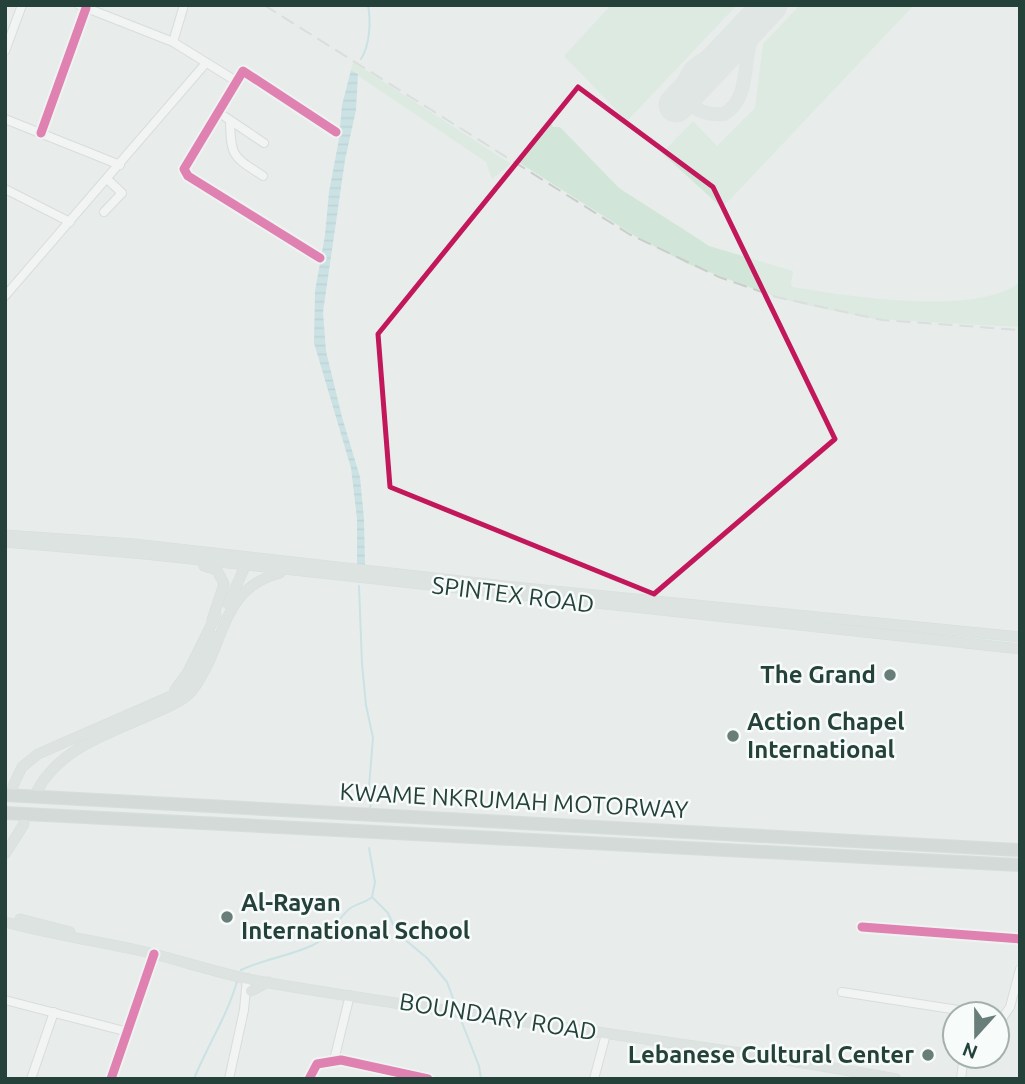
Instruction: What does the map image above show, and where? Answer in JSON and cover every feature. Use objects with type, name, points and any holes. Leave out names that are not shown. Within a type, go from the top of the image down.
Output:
[{"type":"highway","name":"KWAME NKRUMAH MOTORWAY","points":[[9,790],[1020,850]]},
{"type":"highway","name":"KWAME NKRUMAH MOTORWAY","points":[[5,813],[1020,865]]},
{"type":"main road","name":"SPINTEX ROAD","points":[[5,535],[1020,637]]},
{"type":"main road","name":"SPINTEX ROAD","points":[[5,542],[244,560],[288,571],[1020,649]]},
{"type":"main road","points":[[97,551],[217,570],[224,584],[212,620],[188,672],[177,688],[160,701]]},
{"type":"main road","points":[[212,620],[244,560]]},
{"type":"main road","points":[[9,790],[22,767],[38,754],[180,692],[193,678],[244,560]]},
{"type":"main road","points":[[37,791],[47,775],[77,748],[171,706],[188,695],[199,681],[238,598],[259,580],[288,571]]},
{"type":"main road","points":[[122,717],[135,722]]},
{"type":"main road","points":[[5,854],[24,824]]},
{"type":"main road","points":[[5,916],[91,936],[104,943]]},
{"type":"main road","points":[[5,922],[154,954],[247,983]]},
{"type":"main road","name":"BOUNDARY ROAD","points":[[247,983],[268,982],[733,1051],[896,1079]]},
{"type":"street","points":[[5,51],[22,5]]},
{"type":"street","points":[[173,42],[184,5]]},
{"type":"street","points":[[41,132],[83,6],[173,42],[236,81]]},
{"type":"street","points":[[5,296],[206,63]]},
{"type":"street","points":[[320,258],[186,174],[185,165],[243,71],[336,132]]},
{"type":"street","points":[[218,112],[264,144]]},
{"type":"street","points":[[5,119],[120,165]]},
{"type":"street","points":[[230,121],[231,148],[236,158],[263,176]]},
{"type":"street","points":[[103,212],[122,193],[107,179]]},
{"type":"street","points":[[5,189],[70,222]]},
{"type":"street","points":[[862,927],[1020,939]]},
{"type":"street","points":[[111,1079],[154,954]]},
{"type":"street","points":[[1011,1003],[1020,969]]},
{"type":"street","points":[[229,1079],[247,983]]},
{"type":"street","points":[[842,992],[941,1007]]},
{"type":"street","points":[[334,1060],[350,995]]},
{"type":"street","points":[[5,1000],[128,1032]]},
{"type":"street","points":[[31,1079],[54,1012]]},
{"type":"street","points":[[594,1079],[606,1034]]},
{"type":"street","points":[[309,1079],[317,1064],[334,1060],[428,1079]]},
{"type":"highlighted area","points":[[578,87],[713,187],[835,439],[654,594],[390,487],[378,334]]},
{"type":"green space","points":[[611,5],[737,5],[627,121],[564,56]]},
{"type":"green space","points":[[800,5],[914,5],[722,208],[662,153],[693,121],[717,146],[755,108],[763,44]]},
{"type":"green space","points":[[353,62],[511,164],[492,179],[486,162],[357,75],[358,73],[351,70]]},
{"type":"green space","points":[[551,123],[553,127],[560,127],[619,188],[709,246],[793,271],[793,287],[877,299],[944,301],[974,299],[1000,293],[1020,282],[1020,327],[876,319],[778,298],[688,264],[635,236],[515,160]]},
{"type":"water","points":[[351,70],[358,74],[356,110],[345,160],[323,312],[326,351],[360,477],[365,565],[357,564],[357,519],[351,468],[314,343],[315,291],[342,105]]},
{"type":"waterway","points":[[361,59],[369,33],[368,5]]},
{"type":"waterway","points":[[359,586],[362,664],[373,738],[370,808]]},
{"type":"waterway","points":[[369,848],[375,882],[372,897],[388,913],[397,933],[427,958],[447,982],[454,1001]]},
{"type":"waterway","points":[[241,970],[313,945],[325,937],[348,910],[371,898]]},
{"type":"waterway","points":[[194,1079],[237,981]]},
{"type":"waterway","points":[[461,1020],[479,1066],[481,1079]]},
{"type":"taxiway","points":[[732,45],[698,63],[689,71],[683,90],[690,104],[697,109],[724,114],[738,100],[744,82],[750,43],[767,8]]},
{"type":"runway","points":[[676,105],[770,5]]},
{"type":"railway","points":[[264,5],[629,234],[719,277],[776,297],[882,320],[1020,330]]},
{"type":"cycle path","points":[[41,133],[86,8]]},
{"type":"cycle path","points":[[320,258],[188,176],[184,169],[243,71],[336,132]]},
{"type":"cycle path","points":[[862,927],[1020,939]]},
{"type":"cycle path","points":[[111,1079],[154,954]]},
{"type":"cycle path","points":[[309,1079],[317,1064],[341,1060],[428,1079]]},
{"type":"place","name":"The Grand","points":[[890,675]]},
{"type":"place","name":"Action Chapel International","points":[[733,736]]},
{"type":"place","name":"Al-Rayan International School","points":[[227,917]]},
{"type":"place","name":"Lebanese Cultural Center","points":[[928,1055]]}]
